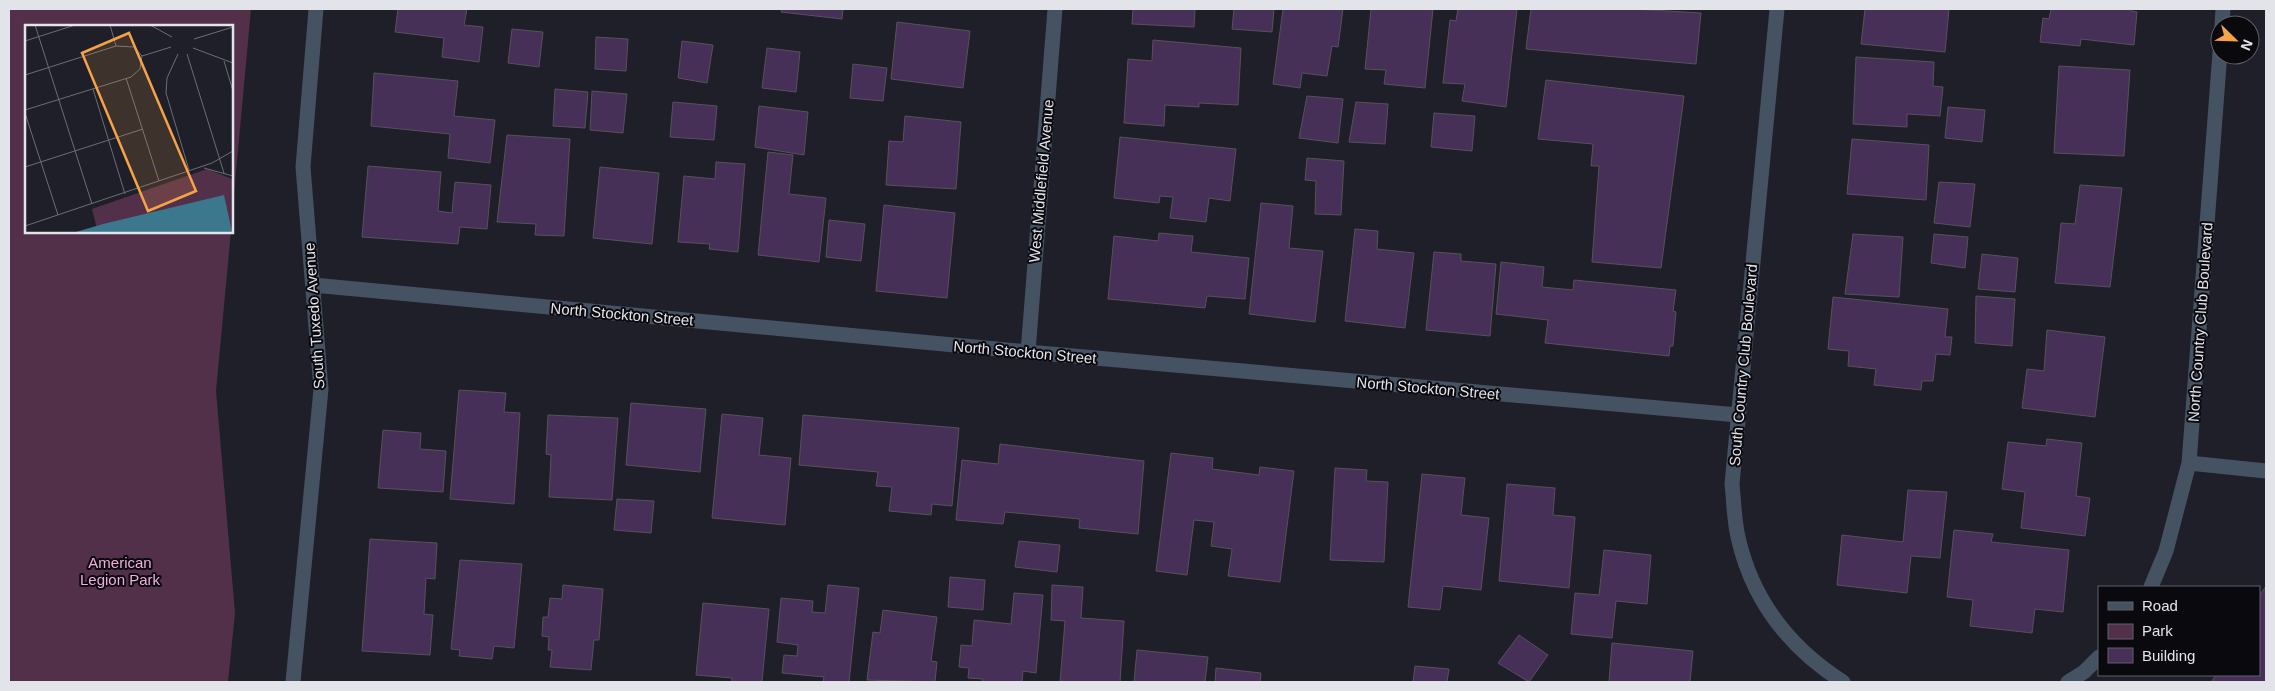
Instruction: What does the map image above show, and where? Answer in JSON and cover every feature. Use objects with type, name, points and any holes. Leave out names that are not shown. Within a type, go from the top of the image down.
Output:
[{"type":"street","name":"South Tuxedo Avenue","points":[[293,682],[321,389],[303,167],[316,9]]},
{"type":"street","name":"West Middlefield Avenue","points":[[1028,352],[1055,9]]},
{"type":"street","name":"South Country Club Boulevard","points":[[1777,9],[1732,484],[1738,537],[1753,585],[1784,632],[1819,666],[1843,682]]},
{"type":"street","name":"North Country Club Boulevard","points":[[2151,586],[2166,551],[2189,463],[2219,65]]},
{"type":"street","name":"North Stockton Street","points":[[313,285],[1028,352],[1738,415]]},
{"type":"street","points":[[2189,463],[2266,470]]},
{"type":"street","points":[[2068,682],[2084,672],[2098,658]]},
{"type":"green space","name":"American Legion Park","points":[[9,9],[251,9],[232,215],[232,25],[25,25],[25,232],[231,232],[216,391],[235,613],[228,682],[9,682]]},
{"type":"building","points":[[398,9],[467,9],[464,25],[483,27],[479,62],[442,57],[444,38],[395,32]]},
{"type":"building","points":[[782,9],[843,9],[842,19],[781,12]]},
{"type":"building","points":[[1133,9],[1195,9],[1194,27],[1132,24]]},
{"type":"building","points":[[1234,9],[1274,9],[1272,32],[1232,29]]},
{"type":"building","points":[[1283,9],[1343,9],[1338,47],[1332,46],[1327,76],[1302,73],[1300,88],[1273,84]]},
{"type":"building","points":[[1371,9],[1433,9],[1425,88],[1384,84],[1386,70],[1365,69]]},
{"type":"building","points":[[1458,9],[1517,9],[1506,107],[1462,101],[1465,84],[1443,83],[1450,20],[1456,21]]},
{"type":"building","points":[[1531,9],[1634,9],[1701,13],[1696,64],[1526,49]]},
{"type":"building","points":[[1865,9],[1949,9],[1945,52],[1861,44]]},
{"type":"building","points":[[2051,9],[2131,9],[2131,11],[2137,12],[2134,45],[2081,39],[2080,46],[2040,42],[2043,18],[2049,19]]},
{"type":"building","points":[[897,22],[970,31],[963,88],[891,79]]},
{"type":"building","points":[[512,29],[543,32],[539,67],[508,63]]},
{"type":"building","points":[[596,37],[628,39],[626,71],[595,69]]},
{"type":"building","points":[[1153,40],[1241,48],[1238,105],[1199,103],[1199,107],[1165,105],[1164,126],[1124,123],[1128,59],[1152,61]]},
{"type":"building","points":[[682,41],[713,45],[707,83],[678,78]]},
{"type":"building","points":[[767,48],[800,52],[796,92],[762,88]]},
{"type":"building","points":[[1856,57],[1934,62],[1933,86],[1943,87],[1940,116],[1907,114],[1907,127],[1853,124]]},
{"type":"building","points":[[853,64],[887,68],[883,101],[850,98]]},
{"type":"building","points":[[2059,66],[2130,70],[2124,156],[2054,153]]},
{"type":"building","points":[[374,73],[458,81],[454,116],[495,120],[490,163],[448,158],[450,134],[371,126]]},
{"type":"building","points":[[1546,80],[1684,96],[1661,268],[1592,262],[1599,166],[1591,166],[1593,144],[1538,139]]},
{"type":"building","points":[[555,89],[588,92],[585,128],[553,126]]},
{"type":"building","points":[[592,91],[627,94],[623,133],[590,130]]},
{"type":"building","points":[[1307,96],[1343,99],[1338,143],[1299,138]]},
{"type":"building","points":[[673,102],[717,106],[714,140],[670,137]]},
{"type":"building","points":[[1356,102],[1388,104],[1385,144],[1349,142]]},
{"type":"building","points":[[759,106],[808,112],[804,155],[755,147]]},
{"type":"building","points":[[1948,107],[1985,110],[1982,142],[1945,138]]},
{"type":"building","points":[[1434,113],[1475,116],[1472,151],[1431,147]]},
{"type":"building","points":[[905,116],[961,122],[956,189],[886,185],[889,141],[903,142]]},
{"type":"building","points":[[507,135],[570,139],[564,236],[535,235],[536,224],[497,222]]},
{"type":"building","points":[[1120,137],[1236,149],[1230,201],[1209,198],[1206,222],[1170,218],[1173,197],[1160,196],[1159,203],[1114,198]]},
{"type":"building","points":[[1852,139],[1929,145],[1926,200],[1847,194]]},
{"type":"building","points":[[768,152],[793,155],[789,194],[826,198],[819,262],[758,255]]},
{"type":"building","points":[[1307,158],[1344,161],[1341,215],[1315,214],[1316,181],[1305,180]]},
{"type":"building","points":[[716,162],[745,164],[738,252],[709,249],[710,244],[678,242],[684,176],[715,179]]},
{"type":"building","points":[[368,166],[441,172],[438,211],[452,213],[455,182],[491,185],[487,229],[460,227],[458,244],[362,237]]},
{"type":"building","points":[[600,167],[659,173],[652,244],[593,238]]},
{"type":"building","points":[[1939,182],[1975,184],[1970,227],[1934,223]]},
{"type":"building","points":[[2080,185],[2122,188],[2110,287],[2055,283],[2061,223],[2075,224]]},
{"type":"building","points":[[1261,203],[1293,206],[1289,248],[1323,251],[1315,322],[1249,314]]},
{"type":"building","points":[[884,205],[955,213],[947,298],[876,291]]},
{"type":"building","points":[[829,220],[865,224],[861,261],[826,257]]},
{"type":"building","points":[[1355,229],[1378,231],[1377,249],[1414,253],[1405,328],[1345,321]]},
{"type":"building","points":[[1159,233],[1193,236],[1191,252],[1249,258],[1245,299],[1207,296],[1205,308],[1108,299],[1114,236],[1158,241]]},
{"type":"building","points":[[1853,234],[1903,237],[1899,297],[1845,294]]},
{"type":"building","points":[[1934,234],[1968,237],[1965,268],[1931,263]]},
{"type":"building","points":[[1434,252],[1461,254],[1461,261],[1496,264],[1490,336],[1426,330]]},
{"type":"building","points":[[1982,254],[2018,258],[2015,292],[1978,289]]},
{"type":"building","points":[[1501,262],[1544,267],[1542,287],[1573,290],[1574,280],[1676,290],[1673,311],[1676,312],[1673,346],[1670,346],[1669,356],[1545,343],[1548,320],[1496,314]]},
{"type":"building","points":[[1976,296],[2015,299],[2012,346],[1975,343]]},
{"type":"building","points":[[1833,297],[1948,309],[1945,337],[1952,337],[1950,355],[1936,354],[1933,381],[1922,381],[1921,390],[1874,385],[1876,369],[1848,366],[1849,351],[1828,349]]},
{"type":"building","points":[[2047,330],[2105,337],[2095,417],[2022,408],[2027,369],[2044,371]]},
{"type":"building","points":[[459,390],[506,393],[504,412],[520,413],[514,504],[450,499]]},
{"type":"building","points":[[631,403],[706,409],[700,472],[626,465]]},
{"type":"building","points":[[722,414],[763,418],[759,455],[791,458],[785,525],[712,518]]},
{"type":"building","points":[[548,415],[618,418],[612,500],[549,497],[551,455],[546,454]]},
{"type":"building","points":[[803,415],[959,428],[952,506],[932,504],[931,515],[889,511],[892,487],[876,486],[878,472],[799,465]]},
{"type":"building","points":[[383,430],[421,433],[420,449],[446,451],[443,492],[378,488]]},
{"type":"building","points":[[2047,439],[2082,443],[2076,496],[2090,498],[2085,536],[2021,528],[2025,492],[2002,489],[2008,442],[2046,446]]},
{"type":"building","points":[[1000,444],[1144,461],[1138,534],[1079,528],[1080,519],[1005,512],[1003,524],[956,520],[962,460],[998,464]]},
{"type":"building","points":[[1171,453],[1213,458],[1212,469],[1259,475],[1260,467],[1294,471],[1280,582],[1228,576],[1232,549],[1211,546],[1214,522],[1194,520],[1187,575],[1156,571]]},
{"type":"building","points":[[1335,468],[1367,470],[1366,481],[1388,482],[1384,562],[1330,560]]},
{"type":"building","points":[[1422,474],[1465,478],[1461,515],[1489,518],[1481,590],[1443,586],[1440,610],[1408,607]]},
{"type":"building","points":[[1507,484],[1555,488],[1553,515],[1575,517],[1569,588],[1499,581]]},
{"type":"building","points":[[1908,490],[1947,492],[1940,558],[1911,556],[1907,593],[1837,585],[1842,535],[1903,542]]},
{"type":"building","points":[[617,499],[654,501],[651,533],[614,530]]},
{"type":"building","points":[[1954,530],[1993,534],[1991,542],[2069,550],[2063,612],[2035,609],[2032,633],[1970,626],[1973,600],[1947,597]]},
{"type":"building","points":[[370,539],[437,543],[435,579],[426,578],[424,614],[433,615],[430,655],[362,651]]},
{"type":"building","points":[[1019,541],[1060,545],[1057,572],[1015,567]]},
{"type":"building","points":[[1604,550],[1651,555],[1647,604],[1616,601],[1612,638],[1571,634],[1575,593],[1599,595]]},
{"type":"building","points":[[460,560],[522,564],[514,648],[494,646],[492,659],[459,656],[460,650],[451,649]]},
{"type":"building","points":[[950,577],[985,580],[983,610],[948,607]]},
{"type":"building","points":[[563,585],[603,589],[599,640],[594,640],[591,670],[550,667],[552,650],[548,650],[549,637],[542,636],[543,617],[548,617],[550,598],[562,599]]},
{"type":"building","points":[[828,585],[859,588],[849,682],[823,682],[824,677],[782,673],[784,655],[797,656],[798,645],[777,642],[781,598],[813,601],[812,612],[825,613]]},
{"type":"building","points":[[1052,585],[1083,587],[1081,618],[1124,621],[1120,682],[1060,682],[1065,621],[1051,620]]},
{"type":"building","points":[[2266,586],[2266,682],[2211,682],[2215,676],[2260,676],[2260,595]]},
{"type":"building","points":[[1014,593],[1043,595],[1036,673],[1023,671],[1022,682],[982,682],[983,679],[968,678],[969,668],[959,667],[961,645],[972,646],[974,620],[1011,624]]},
{"type":"building","points":[[703,603],[769,609],[762,682],[732,682],[732,678],[696,675]]},
{"type":"building","points":[[883,610],[937,617],[931,661],[937,662],[935,682],[867,680],[873,632],[880,633]]},
{"type":"building","points":[[1519,635],[1548,655],[1529,682],[1498,663]]},
{"type":"building","points":[[1612,643],[1693,651],[1690,682],[1609,682]]},
{"type":"building","points":[[1137,650],[1208,657],[1205,682],[1134,682]]},
{"type":"building","points":[[1415,666],[1449,669],[1447,682],[1413,682]]},
{"type":"building","points":[[1216,668],[1261,673],[1260,682],[1215,682]]}]
